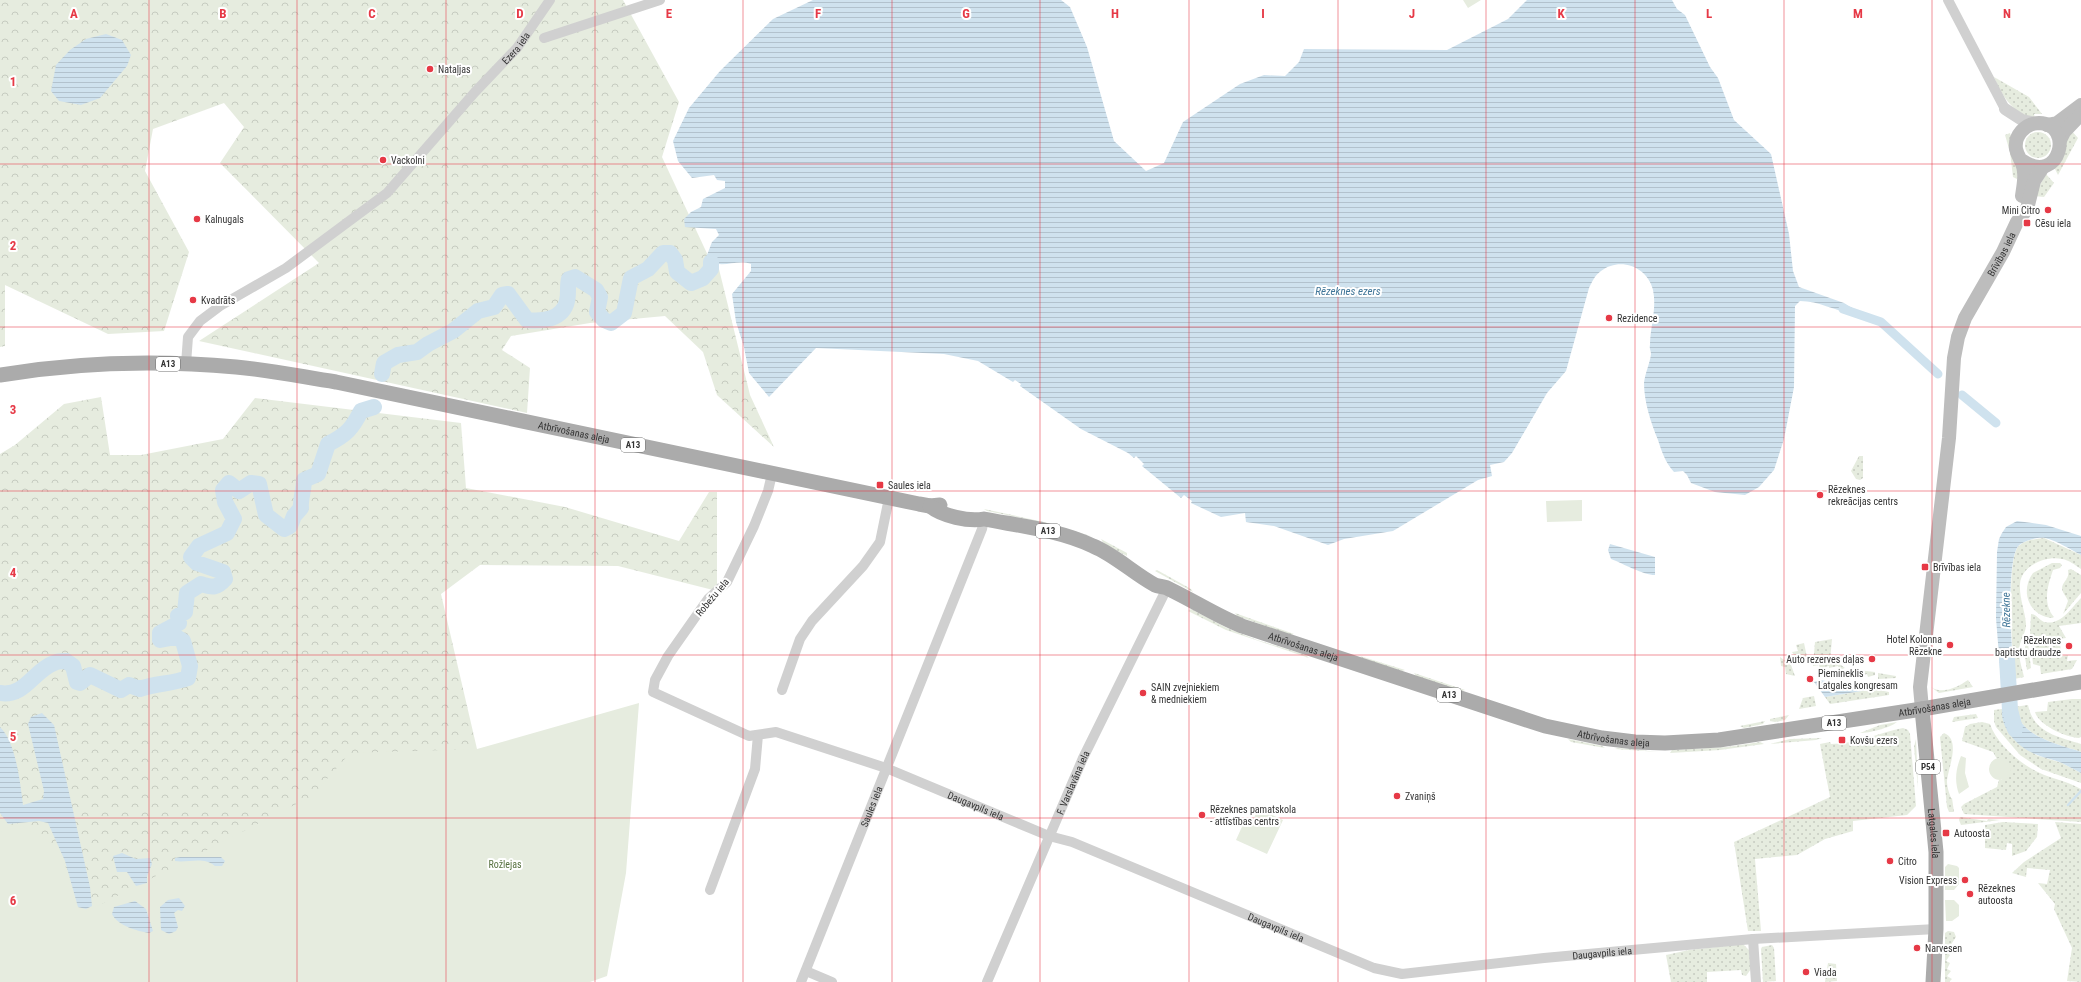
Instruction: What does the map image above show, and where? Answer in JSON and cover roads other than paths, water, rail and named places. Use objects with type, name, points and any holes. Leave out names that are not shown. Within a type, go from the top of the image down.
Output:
[{"type":"main road","points":[[2018,222],[2025,180],[2023,161],[2016,149],[2018,136],[2025,128],[2041,124],[2056,123],[2081,105]]},
{"type":"main road","points":[[2018,222],[2027,209],[2034,181],[2043,167],[2056,158],[2060,146],[2060,140],[2064,132],[2081,114]]},
{"type":"main road","points":[[2041,124],[2054,130],[2060,140]]},
{"type":"main road","points":[[2023,161],[2036,167],[2043,167]]},
{"type":"main road","name":"Brīvības iela","points":[[1922,710],[1920,687],[1946,460],[1954,358],[1958,337],[1965,318],[2003,252],[2018,222]]},
{"type":"main road","name":"A13","points":[[0,375],[50,368],[121,363],[186,364]]},
{"type":"main road","name":"Atbrīvošanas aleja","points":[[186,364],[264,370],[336,382],[930,506],[936,511],[975,521],[984,519],[1044,530],[1075,539],[1109,553],[1118,562],[1156,585],[1167,588],[1224,619],[1242,626],[1545,726],[1602,738],[1665,744],[1713,741],[1922,710],[2081,682]]},
{"type":"main road","name":"Latgales iela","points":[[1922,710],[1935,838],[1936,929],[1933,982]]},
{"type":"street","name":"Ezera iela","points":[[186,364],[188,337],[200,321],[220,306],[286,268],[387,193],[475,92],[517,48],[550,0]]},
{"type":"street","points":[[544,38],[660,0]]},
{"type":"street","points":[[1948,0],[2016,129],[2018,136]]},
{"type":"street","points":[[2005,109],[2022,120],[2041,124]]},
{"type":"street","name":"Robežu iela","points":[[652,692],[655,680],[668,656],[708,599],[727,582],[754,526],[768,491],[772,474]]},
{"type":"street","points":[[782,690],[800,639],[812,621],[864,566],[880,542],[889,498]]},
{"type":"street","name":"Saules iela","points":[[801,982],[982,529],[984,519]]},
{"type":"street","name":"F. Varslavāna iela","points":[[987,982],[1094,734],[1167,588]]},
{"type":"street","name":"Daugavpils iela","points":[[652,692],[749,736],[776,732],[886,768],[1049,836],[1079,845],[1374,968],[1402,974],[1544,958],[1753,939],[1936,929]]},
{"type":"street","points":[[710,890],[755,769],[758,735]]},
{"type":"street","points":[[1753,939],[1756,982]]},
{"type":"street","points":[[806,971],[832,982]]},
{"type":"street","points":[[1393,982],[1402,974]]},
{"type":"water","name":"Rēzeknes ezers","points":[[813,0],[1061,0],[1070,7],[1087,47],[1114,141],[1146,171],[1164,163],[1183,122],[1240,84],[1264,75],[1285,76],[1299,62],[1304,49],[1447,50],[1508,19],[1527,0],[1672,0],[1677,9],[1685,15],[1710,67],[1718,78],[1734,120],[1771,154],[1789,234],[1793,271],[1799,287],[1844,303],[1854,309],[1854,314],[1807,301],[1800,301],[1795,306],[1794,387],[1784,439],[1774,470],[1759,487],[1745,495],[1715,492],[1691,483],[1683,471],[1674,472],[1664,457],[1650,420],[1645,398],[1644,383],[1651,354],[1651,331],[1654,311],[1654,297],[1650,282],[1645,275],[1632,266],[1616,264],[1608,267],[1597,274],[1589,288],[1566,371],[1547,393],[1512,453],[1504,462],[1490,465],[1492,476],[1478,480],[1393,531],[1344,539],[1328,545],[1274,526],[1246,522],[1245,513],[1221,517],[1191,503],[1192,501],[1184,495],[1181,498],[1142,466],[1144,464],[1136,456],[1134,458],[1128,453],[1081,429],[1020,386],[1021,384],[1015,380],[1013,382],[978,361],[944,354],[816,348],[769,397],[749,373],[744,347],[736,322],[732,294],[751,271],[751,264],[741,262],[716,264],[711,262],[707,255],[712,242],[719,235],[716,229],[685,227],[684,219],[691,212],[701,207],[703,199],[725,188],[725,181],[717,180],[714,175],[692,178],[678,161],[673,141],[689,108],[720,71],[773,19]]},
{"type":"water","points":[[106,34],[122,40],[131,55],[127,66],[100,98],[81,105],[59,101],[51,91],[56,65],[70,50],[86,39]]},
{"type":"water","points":[[2017,521],[2046,525],[2081,536],[2081,555],[2059,543],[2045,538],[2030,540],[2022,543],[2017,548],[2014,558],[2011,591],[2011,631],[2014,679],[2001,681],[1996,618],[1997,552],[1999,539],[2002,533],[2006,527]]},
{"type":"water","points":[[1610,544],[1655,557],[1655,575],[1650,575],[1639,571],[1611,559],[1608,550]]},
{"type":"water","points":[[1820,680],[1874,689],[1825,697],[1814,682]]},
{"type":"water","points":[[2014,707],[2024,726],[2032,732],[2050,742],[2081,752],[2081,773],[2055,760],[2028,751],[2016,742],[2007,730],[2002,716],[2002,709]]},
{"type":"water","points":[[42,713],[54,725],[90,887],[92,906],[86,909],[78,907],[65,861],[48,823],[39,821],[8,824],[0,813],[0,727],[10,742],[14,752],[19,774],[23,805],[43,799],[44,791],[28,724],[31,717]]},
{"type":"water","points":[[122,853],[136,859],[150,858],[152,864],[147,876],[147,883],[136,886],[127,872],[117,872],[113,856]]},
{"type":"water","points":[[221,857],[225,861],[222,866],[215,866],[206,861],[175,861],[175,858]]},
{"type":"water","points":[[179,898],[185,906],[182,911],[178,910],[174,913],[178,927],[176,931],[169,934],[161,930],[160,907],[168,900]]},
{"type":"water","points":[[135,901],[146,909],[153,931],[149,933],[139,931],[123,925],[112,914],[114,907]]},
{"type":"waterway","points":[[382,374],[384,363],[398,355],[417,352],[428,344],[453,331],[478,311],[494,307],[502,295],[508,294],[527,320],[546,320],[557,315],[565,307],[568,298],[569,279],[575,277],[596,290],[600,297],[597,312],[604,320],[611,323],[624,313],[631,278],[648,269],[663,253],[670,253],[675,260],[677,272],[691,283],[703,278],[711,269],[711,262]]},
{"type":"waterway","points":[[1843,309],[1881,322],[1938,374]]},
{"type":"waterway","points":[[1962,395],[1996,423]]},
{"type":"waterway","points":[[0,693],[16,691],[47,667],[55,662],[62,661],[66,661],[73,666],[77,682],[80,683],[90,675],[121,690],[129,685],[140,689],[188,678],[190,666],[183,641],[176,637],[160,640],[160,633],[179,623],[178,616],[185,612],[187,593],[201,584],[217,586],[225,579],[223,572],[197,563],[191,557],[199,546],[227,533],[234,519],[225,502],[223,490],[229,483],[239,491],[251,483],[259,484],[266,515],[284,529],[290,526],[294,516],[301,508],[304,480],[318,474],[328,444],[348,431],[361,411],[374,407]]},
{"type":"waterway","name":"Rēzekne","points":[[2007,659],[2010,710],[2015,729]]},
{"type":"waterway","points":[[2068,805],[2081,791]]},
{"type":"place","name":"Nataļjas","points":[[430,69]]},
{"type":"place","name":"Vackolni","points":[[383,160]]},
{"type":"place","name":"Mini Citro","points":[[2048,210]]},
{"type":"place","name":"Kalnugals","points":[[197,219]]},
{"type":"place","name":"Cēsu iela","points":[[2027,223]]},
{"type":"place","name":"Kvadrāts","points":[[193,300]]},
{"type":"place","name":"Rezidence","points":[[1609,318]]},
{"type":"place","name":"Saules iela","points":[[880,485]]},
{"type":"place","name":"Rēzeknes rekreācijas centrs","points":[[1820,495]]},
{"type":"place","name":"Brīvības iela","points":[[1925,567]]},
{"type":"place","name":"Hotel Kolonna Rēzekne","points":[[1950,645]]},
{"type":"place","name":"Rēzeknes baptistu draudze","points":[[2069,646]]},
{"type":"place","name":"Auto rezerves daļas","points":[[1872,659]]},
{"type":"place","name":"Piemineklis Latgales kongresam","points":[[1810,679]]},
{"type":"place","name":"SAIN zvejniekiem & medniekiem","points":[[1143,693]]},
{"type":"place","name":"Kovšu ezers","points":[[1842,740]]},
{"type":"place","name":"Zvaniņš","points":[[1397,796]]},
{"type":"place","name":"Rēzeknes pamatskola - attīstības centrs","points":[[1202,815]]},
{"type":"place","name":"Autoosta","points":[[1946,833]]},
{"type":"place","name":"Citro","points":[[1890,861]]},
{"type":"place","name":"Vision Express","points":[[1965,880]]},
{"type":"place","name":"Rēzeknes autoosta","points":[[1970,894]]},
{"type":"place","name":"Narvesen","points":[[1917,948]]},
{"type":"place","name":"Viada","points":[[1806,972]]},
{"type":"park label","name":"Rožlejas","points":[[505,864]]}]
